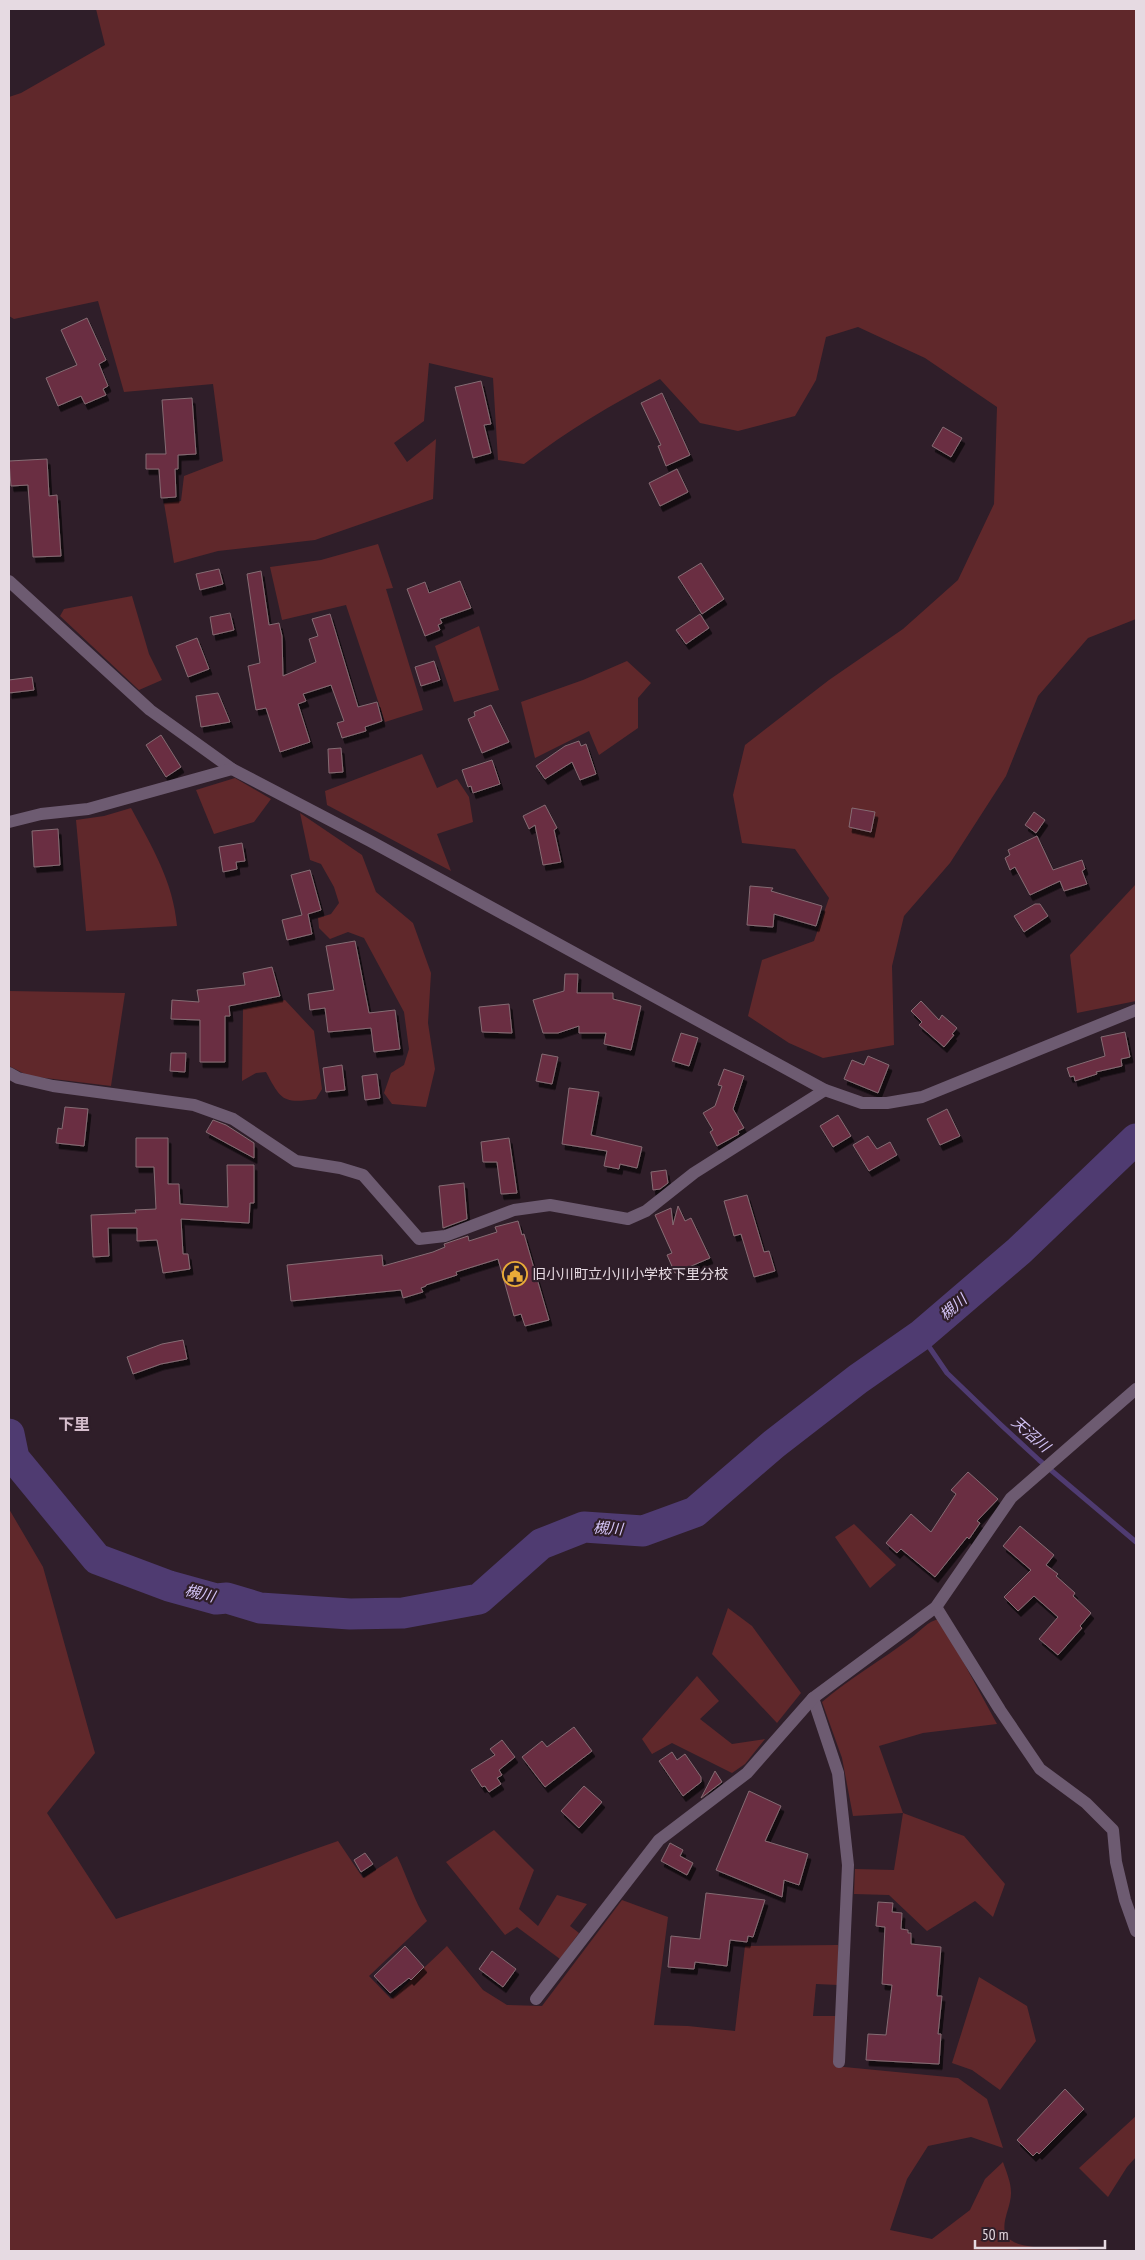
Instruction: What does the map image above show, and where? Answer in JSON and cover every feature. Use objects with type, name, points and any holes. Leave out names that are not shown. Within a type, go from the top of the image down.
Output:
[{"type":"street","points":[[9,581],[150,710],[232,768],[370,841],[825,1090],[862,1102],[887,1103],[922,1097],[1136,1010]]},
{"type":"street","points":[[9,822],[42,814],[88,809],[232,768]]},
{"type":"street","points":[[9,1073],[18,1078],[53,1086],[194,1104],[233,1120],[296,1161],[340,1168],[363,1175],[419,1239],[445,1236],[514,1210],[550,1206],[628,1219],[646,1211],[694,1173],[825,1090]]},
{"type":"street","points":[[536,1999],[659,1840],[747,1773],[813,1698],[936,1607],[1011,1498],[1136,1388]]},
{"type":"street","points":[[936,1607],[1000,1710],[1040,1769],[1086,1803],[1113,1830],[1116,1862],[1124,1900],[1136,1931]]},
{"type":"street","points":[[813,1698],[838,1773],[848,1865],[840,2062]]},
{"type":"shaded area","points":[[96,9],[1136,9],[1136,619],[1088,638],[1038,696],[1006,776],[950,863],[904,916],[892,966],[894,1045],[823,1058],[789,1043],[748,1016],[762,960],[814,941],[829,898],[795,849],[742,843],[733,795],[745,745],[829,680],[903,629],[958,580],[994,504],[997,407],[925,358],[858,327],[826,337],[816,380],[795,416],[738,431],[700,423],[660,379],[590,418],[524,464],[498,460],[493,378],[429,363],[424,421],[394,443],[407,462],[436,439],[433,499],[315,540],[218,551],[174,563],[164,503],[181,501],[184,476],[223,461],[213,384],[124,392],[98,301],[14,319],[9,316],[9,97],[21,93],[105,45]]},
{"type":"shaded area","points":[[378,544],[393,588],[386,589],[423,710],[385,722],[346,605],[282,620],[270,567],[321,560]]},
{"type":"shaded area","points":[[132,596],[149,654],[162,680],[139,690],[60,616],[64,609]]},
{"type":"shaded area","points":[[479,626],[499,690],[454,702],[435,646]]},
{"type":"shaded area","points":[[627,661],[651,683],[638,698],[638,728],[599,755],[589,731],[535,758],[521,702],[583,680]]},
{"type":"shaded area","points":[[422,754],[437,788],[457,779],[469,797],[473,822],[437,834],[451,871],[327,805],[325,791]]},
{"type":"shaded area","points":[[235,778],[271,799],[254,822],[214,834],[196,790]]},
{"type":"shaded area","points":[[131,808],[154,851],[166,879],[175,910],[177,926],[86,931],[76,820],[104,816]]},
{"type":"shaded area","points":[[300,813],[362,855],[376,892],[413,923],[431,973],[428,1023],[435,1069],[426,1107],[392,1104],[384,1093],[391,1073],[404,1065],[409,1049],[404,1012],[364,938],[348,932],[330,939],[319,928],[318,918],[331,914],[339,903],[334,887],[321,864],[310,860]]},
{"type":"shaded area","points":[[1136,884],[1136,1001],[1077,1013],[1070,955]]},
{"type":"shaded area","points":[[9,991],[125,993],[111,1086],[29,1076],[9,1066]]},
{"type":"shaded area","points":[[285,1000],[314,1031],[322,1089],[316,1099],[296,1101],[284,1098],[266,1072],[256,1073],[242,1081],[243,1009]]},
{"type":"shaded area","points":[[9,1509],[43,1567],[95,1753],[47,1813],[116,1919],[338,1841],[363,1878],[397,1856],[418,1906],[427,1921],[369,1976],[391,1999],[447,1946],[483,1990],[507,2005],[542,2006],[622,1900],[668,1917],[654,2025],[688,2026],[735,2031],[745,1946],[838,1945],[838,1985],[816,1984],[813,2016],[836,2016],[834,2066],[958,2078],[987,2099],[1003,2148],[971,2137],[928,2146],[907,2179],[890,2230],[932,2239],[970,2210],[985,2179],[1003,2162],[1011,2188],[1004,2224],[1008,2238],[1016,2243],[1028,2246],[1070,2248],[1085,2251],[9,2251]]},
{"type":"shaded area","points":[[854,1524],[896,1565],[870,1588],[835,1537]]},
{"type":"shaded area","points":[[728,1608],[752,1626],[801,1693],[777,1723],[712,1654]]},
{"type":"shaded area","points":[[940,1619],[997,1724],[923,1733],[879,1746],[903,1813],[853,1816],[842,1758],[822,1702],[928,1624]]},
{"type":"shaded area","points":[[697,1676],[719,1701],[700,1719],[732,1744],[765,1739],[745,1764],[732,1773],[672,1743],[652,1754],[642,1739]]},
{"type":"shaded area","points":[[903,1813],[964,1836],[1005,1884],[993,1917],[975,1901],[927,1931],[889,1895],[854,1894],[855,1869],[894,1870]]},
{"type":"shaded area","points":[[494,1830],[534,1870],[519,1909],[538,1926],[557,1895],[587,1904],[570,1926],[579,1933],[560,1959],[517,1927],[505,1935],[446,1862]]},
{"type":"shaded area","points":[[979,1977],[1027,2006],[1036,2041],[1000,2090],[972,2070],[952,2063]]},
{"type":"shaded area","points":[[1136,2116],[1136,2157],[1127,2167],[1108,2197],[1079,2168]]},
{"type":"building","points":[[87,318],[106,360],[99,364],[108,386],[103,389],[106,395],[85,404],[81,396],[58,406],[46,378],[77,365],[61,330]]},
{"type":"building","points":[[481,381],[491,424],[484,425],[491,453],[473,458],[455,387]]},
{"type":"building","points":[[662,393],[690,455],[666,466],[658,446],[661,445],[641,403]]},
{"type":"building","points":[[192,398],[196,454],[178,455],[178,469],[175,469],[176,497],[161,498],[159,469],[146,469],[146,454],[166,454],[162,400]]},
{"type":"building","points":[[943,427],[962,438],[951,457],[932,446]]},
{"type":"building","points":[[47,459],[49,496],[57,495],[61,556],[33,557],[28,485],[11,486],[9,461]]},
{"type":"building","points":[[677,469],[688,492],[660,506],[649,483]]},
{"type":"building","points":[[701,563],[724,599],[702,614],[678,577]]},
{"type":"building","points":[[219,569],[223,584],[200,590],[196,574]]},
{"type":"building","points":[[261,571],[269,625],[279,623],[282,636],[283,676],[316,662],[309,639],[318,636],[312,619],[330,614],[358,707],[377,702],[382,721],[365,727],[366,731],[342,738],[337,723],[344,721],[331,685],[303,694],[306,701],[298,704],[310,742],[280,752],[266,708],[256,710],[248,666],[260,663],[247,574]]},
{"type":"building","points":[[460,581],[471,608],[440,619],[442,623],[438,625],[440,630],[425,636],[407,589],[425,582],[429,593]]},
{"type":"building","points":[[230,613],[234,630],[213,635],[210,617]]},
{"type":"building","points":[[700,614],[709,628],[686,644],[676,630]]},
{"type":"building","points":[[197,638],[209,669],[188,677],[176,646]]},
{"type":"building","points":[[434,661],[440,680],[421,686],[415,667]]},
{"type":"building","points":[[32,677],[34,690],[9,693],[9,680]]},
{"type":"building","points":[[218,693],[230,722],[201,727],[196,696]]},
{"type":"building","points":[[491,705],[509,742],[482,753],[468,719],[475,716],[474,712]]},
{"type":"building","points":[[161,735],[181,767],[166,777],[146,745]]},
{"type":"building","points":[[579,741],[581,746],[586,744],[596,774],[580,780],[572,762],[545,779],[536,766],[565,746]]},
{"type":"building","points":[[341,748],[343,772],[329,773],[328,749]]},
{"type":"building","points":[[492,760],[500,784],[473,793],[471,786],[468,787],[462,770]]},
{"type":"building","points":[[545,805],[557,828],[554,830],[561,862],[543,865],[535,825],[529,829],[523,816]]},
{"type":"building","points":[[852,808],[875,812],[871,832],[849,827]]},
{"type":"building","points":[[1034,812],[1045,820],[1036,833],[1025,825]]},
{"type":"building","points":[[58,829],[60,865],[34,867],[32,831]]},
{"type":"building","points":[[1037,836],[1053,870],[1082,860],[1085,869],[1082,871],[1087,884],[1064,891],[1060,881],[1030,895],[1015,867],[1010,870],[1005,858],[1010,855],[1008,850]]},
{"type":"building","points":[[242,843],[245,861],[236,862],[237,869],[223,872],[219,847]]},
{"type":"building","points":[[310,870],[321,910],[308,914],[312,934],[287,940],[282,920],[302,915],[291,875]]},
{"type":"building","points":[[750,886],[773,888],[771,891],[822,906],[816,926],[774,914],[773,927],[747,925]]},
{"type":"building","points":[[1035,904],[1040,904],[1048,916],[1024,932],[1014,916]]},
{"type":"building","points":[[355,941],[369,1013],[395,1010],[400,1049],[374,1052],[371,1028],[328,1032],[325,1008],[310,1010],[308,994],[334,990],[326,946]]},
{"type":"building","points":[[272,967],[280,996],[229,1006],[230,1016],[225,1016],[225,1062],[200,1062],[200,1020],[171,1019],[172,1000],[199,1002],[197,990],[245,985],[243,973]]},
{"type":"building","points":[[565,974],[578,974],[577,993],[613,993],[613,999],[641,1006],[631,1050],[604,1044],[606,1033],[579,1033],[579,1026],[558,1033],[543,1033],[533,1000],[564,991]]},
{"type":"building","points":[[921,1001],[939,1020],[942,1015],[957,1028],[944,1047],[919,1025],[922,1022],[911,1011]]},
{"type":"building","points":[[509,1004],[512,1033],[482,1032],[479,1007]]},
{"type":"building","points":[[1125,1032],[1130,1057],[1121,1059],[1122,1066],[1096,1072],[1097,1074],[1075,1081],[1074,1076],[1070,1077],[1067,1068],[1105,1056],[1101,1037]]},
{"type":"building","points":[[681,1033],[698,1038],[689,1066],[672,1061]]},
{"type":"building","points":[[171,1053],[186,1053],[185,1072],[170,1071]]},
{"type":"building","points":[[542,1054],[558,1057],[552,1084],[536,1081]]},
{"type":"building","points":[[868,1056],[889,1065],[878,1093],[844,1079],[852,1060],[864,1065]]},
{"type":"building","points":[[342,1065],[345,1090],[326,1092],[323,1068]]},
{"type":"building","points":[[724,1069],[744,1076],[733,1109],[744,1128],[738,1131],[739,1134],[717,1146],[710,1132],[713,1130],[703,1113],[715,1106],[722,1086],[718,1085]]},
{"type":"building","points":[[377,1074],[380,1098],[365,1100],[362,1076]]},
{"type":"building","points":[[569,1088],[599,1092],[591,1135],[642,1147],[637,1168],[620,1164],[619,1169],[604,1166],[607,1151],[562,1144]]},
{"type":"building","points":[[65,1107],[88,1109],[84,1146],[56,1143],[58,1128],[62,1129]]},
{"type":"building","points":[[947,1109],[960,1136],[940,1145],[927,1119]]},
{"type":"building","points":[[838,1115],[851,1136],[833,1147],[820,1126]]},
{"type":"building","points":[[213,1120],[226,1125],[254,1143],[254,1158],[206,1132]]},
{"type":"building","points":[[868,1136],[877,1149],[890,1142],[897,1155],[869,1171],[853,1145]]},
{"type":"building","points":[[136,1138],[168,1138],[168,1184],[179,1184],[180,1204],[228,1207],[227,1165],[254,1165],[254,1203],[250,1203],[249,1223],[181,1219],[183,1254],[188,1254],[190,1269],[163,1273],[157,1240],[137,1241],[137,1228],[108,1228],[109,1256],[93,1257],[91,1215],[136,1213],[135,1210],[156,1209],[154,1167],[136,1167]]},
{"type":"building","points":[[509,1138],[517,1193],[501,1194],[497,1162],[483,1162],[481,1142]]},
{"type":"building","points":[[666,1170],[668,1183],[660,1189],[653,1190],[651,1172]]},
{"type":"building","points":[[464,1183],[467,1219],[443,1228],[439,1186]]},
{"type":"building","points":[[747,1195],[764,1252],[769,1251],[775,1271],[754,1277],[741,1234],[734,1236],[724,1201]]},
{"type":"building","points":[[678,1206],[685,1221],[691,1218],[710,1258],[675,1273],[667,1255],[672,1253],[655,1215],[671,1208],[673,1225]]},
{"type":"building","points":[[518,1221],[522,1235],[524,1234],[549,1320],[525,1326],[521,1314],[514,1316],[498,1259],[456,1272],[457,1275],[421,1288],[423,1292],[403,1298],[401,1290],[291,1301],[287,1265],[382,1255],[383,1266],[433,1252],[445,1247],[444,1244],[468,1236],[469,1241],[497,1232],[495,1227]]},
{"type":"building","points":[[183,1340],[187,1359],[161,1364],[133,1374],[127,1357],[162,1344]]},
{"type":"building","points":[[968,1472],[998,1499],[977,1521],[980,1523],[969,1539],[967,1537],[935,1577],[901,1549],[897,1553],[886,1543],[911,1514],[931,1532],[956,1494],[951,1490]]},
{"type":"building","points":[[1020,1526],[1054,1555],[1046,1565],[1058,1574],[1056,1576],[1075,1593],[1073,1596],[1091,1613],[1080,1626],[1082,1628],[1058,1655],[1039,1639],[1058,1617],[1034,1596],[1018,1611],[1004,1597],[1031,1570],[1003,1546]]},
{"type":"building","points":[[574,1727],[592,1751],[545,1787],[522,1757],[542,1741],[547,1747]]},
{"type":"building","points":[[502,1740],[515,1757],[499,1770],[502,1775],[497,1778],[501,1784],[489,1792],[485,1786],[482,1787],[471,1770],[495,1755],[490,1749]]},
{"type":"building","points":[[672,1752],[677,1760],[685,1754],[701,1777],[701,1782],[683,1796],[659,1761]]},
{"type":"building","points":[[715,1771],[722,1782],[701,1798]]},
{"type":"building","points":[[584,1786],[602,1802],[579,1828],[561,1811]]},
{"type":"building","points":[[749,1791],[781,1806],[765,1841],[808,1854],[799,1885],[784,1880],[782,1897],[716,1870]]},
{"type":"building","points":[[670,1843],[683,1850],[680,1856],[693,1863],[687,1875],[661,1861]]},
{"type":"building","points":[[365,1853],[373,1864],[361,1872],[354,1860]]},
{"type":"building","points":[[706,1893],[765,1900],[753,1937],[748,1936],[747,1942],[730,1940],[727,1966],[695,1962],[694,1969],[668,1967],[671,1936],[700,1939]]},
{"type":"building","points":[[878,1902],[893,1903],[892,1912],[902,1913],[901,1929],[908,1930],[908,1933],[911,1933],[911,1944],[941,1947],[937,1996],[942,1996],[938,2034],[941,2034],[939,2064],[866,2060],[868,2034],[886,2035],[892,1985],[882,1984],[885,1927],[876,1926]]},
{"type":"building","points":[[405,1946],[424,1967],[411,1980],[409,1978],[390,1993],[374,1976]]},
{"type":"building","points":[[492,1951],[516,1969],[503,1987],[479,1969]]},
{"type":"building","points":[[1065,2089],[1084,2109],[1039,2154],[1037,2152],[1033,2156],[1017,2140]]},
{"type":"waterway","name":"槻川","points":[[9,1434],[14,1458],[97,1559],[169,1586],[216,1599],[227,1598],[260,1608],[350,1614],[403,1613],[479,1599],[541,1544],[584,1527],[643,1531],[695,1512],[774,1444],[858,1379],[921,1335],[1019,1251],[1136,1139]]},
{"type":"waterway","name":"天沼川","points":[[921,1335],[947,1373],[1039,1460],[1136,1542]]},
{"type":"place","name":"旧小川町立小川小学校下里分校","points":[[515,1274]]},
{"type":"district","name":"下里","points":[[74,1424]]}]
